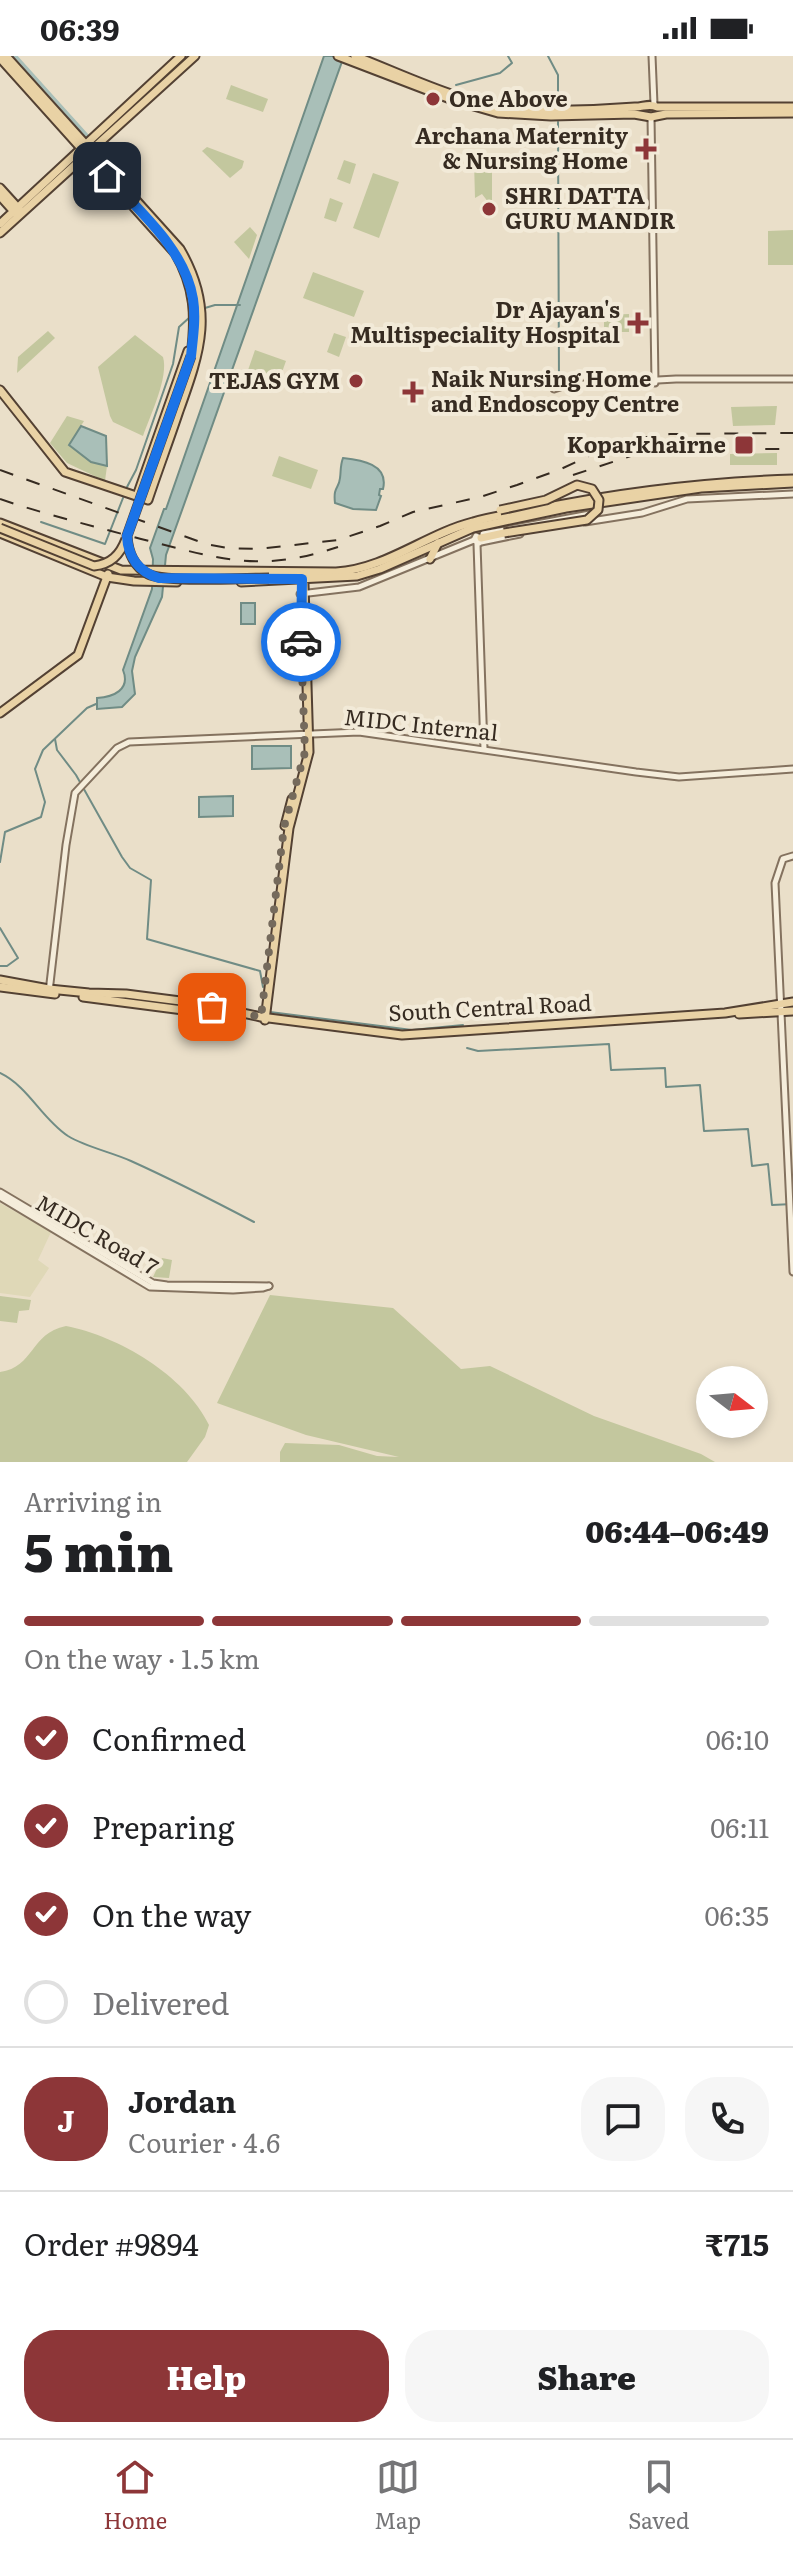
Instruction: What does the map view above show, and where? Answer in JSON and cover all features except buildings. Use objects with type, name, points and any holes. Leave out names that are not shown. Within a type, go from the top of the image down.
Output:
[{"type":"main road","points":[[6,56],[87,149]]},
{"type":"main road","points":[[87,149],[181,56]]},
{"type":"main road","points":[[0,233],[18,212],[87,149],[195,56]]},
{"type":"main road","points":[[355,56],[465,98],[499,107],[793,113]]},
{"type":"main road","points":[[0,58],[169,235],[188,264],[200,300],[192,356],[131,537],[133,552],[145,567],[160,574],[346,578],[366,574],[461,533],[489,525],[578,506],[694,489],[790,481]]},
{"type":"main road","points":[[342,58],[463,104],[515,117],[793,107]]},
{"type":"main road","points":[[0,188],[18,212]]},
{"type":"main road","points":[[0,196],[18,212]]},
{"type":"main road","points":[[0,224],[18,212]]},
{"type":"main road","points":[[134,495],[196,342]]},
{"type":"main road","points":[[0,387],[67,469],[148,500],[198,359],[196,342]]},
{"type":"main road","points":[[0,528],[94,566],[114,559],[127,536],[192,356]]},
{"type":"main road","points":[[478,521],[566,502],[693,484],[790,481]]},
{"type":"main road","points":[[0,528],[107,577],[151,582],[269,582],[365,567],[500,510],[546,500],[577,485],[592,489],[599,500],[598,510],[587,520],[478,539],[461,533]]},
{"type":"main road","points":[[478,539],[489,525]]},
{"type":"main road","points":[[0,528],[111,568],[152,571],[269,570],[302,576]]},
{"type":"main road","points":[[127,536],[127,546],[133,560],[153,576],[269,576]]},
{"type":"main road","points":[[430,559],[438,543]]},
{"type":"main road","points":[[0,713],[78,655],[111,568]]},
{"type":"main road","points":[[263,1019],[289,828],[309,752],[302,576]]},
{"type":"main road","name":"South Central Road","points":[[0,980],[49,991]]},
{"type":"main road","name":"South Central Road","points":[[0,987],[402,1035],[780,1008],[793,1011]]},
{"type":"main road","name":"South Central Road","points":[[780,1008],[793,1002]]},
{"type":"street","points":[[652,56],[655,382]]},
{"type":"street","points":[[554,389],[655,382],[793,379]]},
{"type":"street","points":[[302,594],[359,587],[503,529],[590,514],[598,520],[642,513],[687,499],[793,494]]},
{"type":"street","points":[[478,539],[484,749]]},
{"type":"street","name":"MIDC Internal","points":[[49,991],[75,793],[117,748],[129,742],[359,732],[679,777],[793,769]]},
{"type":"street","points":[[793,856],[779,864],[775,883],[793,1272]]},
{"type":"street","name":"MIDC Road 7","points":[[0,1194],[153,1283],[269,1286],[233,1290],[150,1287],[0,1194]]},
{"type":"shaded area","points":[[0,1203],[51,1232],[38,1260],[49,1268],[30,1297],[0,1293]]},
{"type":"green space","points":[[231,85],[268,99],[263,112],[226,99]]},
{"type":"green space","points":[[207,147],[244,161],[242,168],[230,178],[202,151]]},
{"type":"green space","points":[[344,160],[356,164],[350,184],[337,179]]},
{"type":"green space","points":[[474,161],[492,163],[492,207],[482,194],[475,198]]},
{"type":"green space","points":[[373,173],[399,182],[379,238],[353,228]]},
{"type":"green space","points":[[330,198],[343,203],[336,222],[324,218]]},
{"type":"green space","points":[[250,227],[257,235],[249,259],[234,242]]},
{"type":"green space","points":[[793,230],[793,265],[768,265],[768,231]]},
{"type":"green space","points":[[313,272],[364,291],[354,317],[303,298]]},
{"type":"green space","points":[[629,314],[629,332],[604,332],[604,315]]},
{"type":"green space","points":[[48,331],[55,338],[17,373],[18,357]]},
{"type":"green space","points":[[334,333],[346,337],[339,357],[327,352]]},
{"type":"green space","points":[[135,335],[163,357],[164,365],[158,396],[143,436],[113,422],[98,367]]},
{"type":"green space","points":[[255,350],[286,361],[277,386],[246,376]]},
{"type":"green space","points":[[777,406],[775,425],[733,426],[731,407]]},
{"type":"green space","points":[[67,416],[84,421],[69,445],[91,462],[107,466],[105,481],[67,463],[50,443]]},
{"type":"green space","points":[[777,453],[777,465],[730,465],[730,454]]},
{"type":"green space","points":[[279,456],[318,470],[311,489],[272,476]]},
{"type":"green space","points":[[162,1258],[172,1260],[169,1278],[153,1277]]},
{"type":"green space","points":[[270,1295],[393,1308],[461,1369],[490,1366],[594,1416],[701,1454],[715,1462],[280,1462],[280,1452],[285,1443],[339,1445],[377,1456],[399,1457],[306,1435],[217,1403]]},
{"type":"green space","points":[[0,1296],[31,1300],[29,1310],[19,1311],[17,1323],[0,1321]]},
{"type":"green space","points":[[66,1326],[128,1349],[148,1360],[184,1390],[209,1425],[205,1437],[187,1462],[0,1462],[0,1372],[20,1364],[45,1336]]},
{"type":"water","points":[[324,56],[344,56],[166,555],[162,597],[135,657],[132,671],[135,694],[122,707],[97,709],[97,698],[114,694],[125,683],[123,670],[152,589],[153,559],[150,548]]},
{"type":"water","points":[[81,426],[106,436],[107,466],[91,462],[69,445]]},
{"type":"water","points":[[343,458],[372,465],[382,474],[383,489],[380,489],[376,510],[353,509],[335,503]]},
{"type":"water","points":[[241,603],[255,603],[255,624],[241,624]]},
{"type":"water","points":[[252,746],[291,746],[291,768],[252,769]]},
{"type":"water","points":[[233,796],[233,816],[199,817],[199,797]]},
{"type":"waterway","points":[[15,56],[89,138]]},
{"type":"waterway","points":[[173,71],[190,56]]},
{"type":"waterway","points":[[456,85],[500,73],[512,63],[508,56]]},
{"type":"waterway","points":[[548,56],[558,75],[558,104]]},
{"type":"waterway","points":[[122,117],[171,73]]},
{"type":"waterway","points":[[93,143],[118,120]]},
{"type":"waterway","points":[[558,122],[559,383]]},
{"type":"waterway","points":[[205,308],[240,305]]},
{"type":"waterway","points":[[127,487],[136,470],[173,364],[179,327],[190,317]]},
{"type":"waterway","points":[[41,522],[105,544],[123,498]]},
{"type":"waterway","points":[[0,862],[5,832],[41,817],[45,802],[35,769],[43,750],[87,708],[96,704]]},
{"type":"waterway","points":[[55,739],[57,750],[76,775],[122,857],[130,868],[151,880],[147,939],[260,971],[263,987]]},
{"type":"waterway","points":[[0,928],[18,958],[7,966],[0,966]]},
{"type":"waterway","points":[[270,1012],[412,1030],[463,1025]]},
{"type":"waterway","points":[[467,1048],[478,1051],[609,1044],[611,1070],[665,1068],[666,1087],[700,1085],[704,1131],[748,1129],[752,1166],[768,1164],[772,1205],[793,1204]]},
{"type":"waterway","points":[[0,1073],[19,1086],[68,1136],[147,1168],[254,1222]]},
{"type":"railway","points":[[0,470],[206,544],[258,549],[338,540],[413,512],[517,485],[610,446],[647,437],[793,433]]},
{"type":"railway","points":[[573,475],[640,453],[679,449],[793,449]]},
{"type":"railway","points":[[0,499],[216,557],[284,560],[338,547]]},
{"type":"way so far","points":[[212,1007],[261,1017],[284,827],[305,752],[301,642]]},
{"type":"place","name":"One Above","points":[[433,99]]},
{"type":"place","name":"Archana Maternity & Nursing Home","points":[[646,149]]},
{"type":"place","name":"SHRI DATTA GURU MANDIR","points":[[489,209]]},
{"type":"place","name":"Dr Ajayan's Multispeciality Hospital","points":[[638,323]]},
{"type":"place","name":"TEJAS GYM","points":[[356,381]]},
{"type":"place","name":"Naik Nursing Home and Endoscopy Centre","points":[[413,392]]},
{"type":"place","name":"Koparkhairne","points":[[744,445]]},
{"type":"route","points":[[107,176],[175,253],[189,280],[194,301],[191,356],[127,536],[130,554],[142,570],[159,578],[302,579],[301,642]]}]
